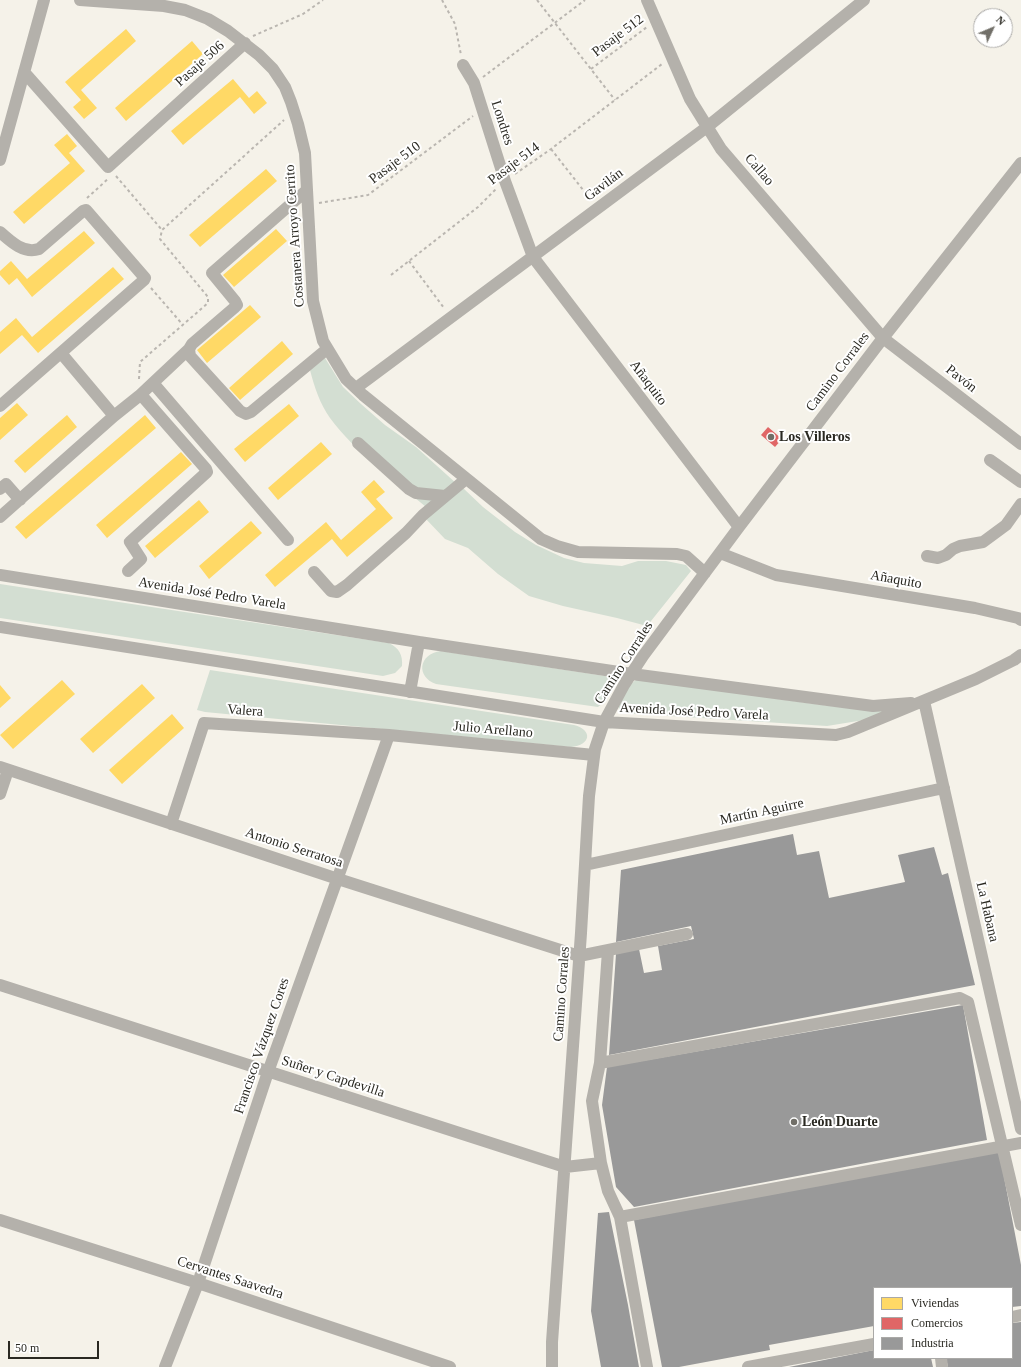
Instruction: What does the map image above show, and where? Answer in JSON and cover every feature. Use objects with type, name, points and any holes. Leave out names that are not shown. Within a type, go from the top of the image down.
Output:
[{"type":"street","points":[[0,160],[44,0]]},
{"type":"street","name":"Costanera Arroyo Cerrito","points":[[80,0],[164,6],[185,10],[228,31],[259,55],[273,70],[285,87],[294,111],[305,153],[313,301],[323,341],[346,379],[363,395],[541,539],[557,546],[578,552],[676,554],[686,556],[705,573]]},
{"type":"street","name":"Callao","points":[[647,0],[690,99],[721,149],[883,338]]},
{"type":"street","name":"Gavilán","points":[[356,388],[707,127],[864,0]]},
{"type":"street","name":"Pasaje 506","points":[[24,72],[108,167],[244,43]]},
{"type":"street","name":"Londres","points":[[463,65],[474,83],[505,181],[533,257]]},
{"type":"street","name":"Camino Corrales","points":[[552,1367],[552,1335],[586,865],[589,796],[594,755],[604,722],[624,685],[739,527],[883,338],[1021,163]]},
{"type":"street","points":[[0,517],[114,416],[139,396],[192,344],[237,305],[236,301],[212,273],[307,190]]},
{"type":"street","points":[[0,232],[18,246],[33,251],[39,249],[86,210],[145,278],[0,406]]},
{"type":"street","name":"Añaquito","points":[[533,257],[739,527]]},
{"type":"street","name":"Pavón","points":[[883,338],[1021,444]]},
{"type":"street","points":[[188,349],[190,356],[240,411],[246,414],[251,412],[327,349]]},
{"type":"street","points":[[61,353],[114,416]]},
{"type":"street","points":[[153,382],[288,540]]},
{"type":"street","points":[[128,571],[141,559],[130,542],[207,472],[143,397],[139,396]]},
{"type":"street","points":[[358,443],[410,490],[445,496]]},
{"type":"street","points":[[990,460],[1021,482]]},
{"type":"street","points":[[314,572],[330,591],[337,592],[347,585],[423,515],[466,479]]},
{"type":"street","points":[[0,490],[6,484],[20,500]]},
{"type":"street","points":[[927,556],[938,558],[960,546],[983,542],[1006,525],[1021,504]]},
{"type":"street","name":"Añaquito","points":[[720,553],[776,575],[975,608],[1021,620]]},
{"type":"street","name":"Avenida José Pedro Varela","points":[[0,575],[419,642],[632,674],[873,706],[924,701]]},
{"type":"street","name":"Avenida José Pedro Varela","points":[[0,627],[604,722],[836,734],[848,732],[976,679],[1021,655]]},
{"type":"street","points":[[410,692],[419,642]]},
{"type":"street","name":"La Habana","points":[[924,701],[1021,1129]]},
{"type":"street","name":"Valera","points":[[170,824],[204,723],[389,735]]},
{"type":"street","name":"Julio Arellano","points":[[389,735],[594,755]]},
{"type":"street","name":"Francisco Vázquez Cores","points":[[166,1367],[198,1283],[268,1072],[389,735]]},
{"type":"street","points":[[0,794],[4,768]]},
{"type":"street","name":"Antonio Serratosa","points":[[4,768],[338,879],[579,956]]},
{"type":"street","name":"Martín Aguirre","points":[[586,865],[944,788]]},
{"type":"street","points":[[579,956],[687,934]]},
{"type":"street","points":[[608,951],[600,1063],[592,1101],[601,1163],[608,1191],[620,1216],[646,1367]]},
{"type":"street","name":"Suñer y Capdevilla","points":[[0,985],[565,1167]]},
{"type":"street","points":[[600,1063],[960,998],[968,1002],[1021,1225]]},
{"type":"street","points":[[620,1216],[1021,1143]]},
{"type":"street","points":[[565,1167],[601,1163]]},
{"type":"street","name":"Cervantes Saavedra","points":[[0,1220],[198,1283],[450,1367]]},
{"type":"street","points":[[748,1367],[873,1344]]},
{"type":"path","name":"Pasaje 506","points":[[244,43],[252,36],[303,14],[323,0]]},
{"type":"path","points":[[442,0],[455,24],[463,65]]},
{"type":"path","points":[[537,0],[615,100]]},
{"type":"path","points":[[474,83],[585,0]]},
{"type":"path","name":"Pasaje 512","points":[[591,69],[656,20]]},
{"type":"path","name":"Pasaje 514","points":[[391,276],[478,207],[505,181],[672,58]]},
{"type":"path","name":"Pasaje 510","points":[[308,204],[368,195],[482,109]]},
{"type":"path","points":[[139,396],[140,362],[208,303],[208,297],[160,239],[162,230],[294,111]]},
{"type":"path","points":[[551,148],[597,209]]},
{"type":"path","points":[[86,210],[85,200],[114,174],[162,230]]},
{"type":"path","points":[[409,261],[451,318]]},
{"type":"path","points":[[144,280],[183,325]]},
{"type":"shaded area","points":[[325,358],[343,387],[385,425],[416,447],[457,484],[426,507],[351,443],[340,431],[323,407],[313,382],[310,370]]},
{"type":"shaded area","points":[[463,488],[483,507],[515,532],[536,545],[564,558],[584,563],[622,566],[638,561],[666,561],[686,565],[691,571],[647,626],[563,606],[529,596],[498,574],[468,548],[445,539],[425,518]]},
{"type":"shaded area","points":[[0,584],[389,643],[400,652],[402,666],[395,673],[383,676],[0,618]]},
{"type":"shaded area","points":[[441,651],[605,676],[612,679],[612,683],[606,698],[598,707],[436,684],[425,676],[422,666],[428,656]]},
{"type":"shaded area","points":[[210,670],[574,725],[584,730],[587,737],[583,743],[578,746],[571,747],[205,712],[197,710]]},
{"type":"shaded area","points":[[638,679],[839,707],[888,710],[864,720],[827,726],[623,713],[619,710],[622,697],[631,684]]},
{"type":"building: Viviendas","points":[[126,29],[136,41],[81,90],[97,108],[84,119],[73,107],[81,100],[65,82]]},
{"type":"building: Viviendas","points":[[192,41],[203,54],[126,121],[115,108]]},
{"type":"building: Viviendas","points":[[233,79],[249,98],[257,91],[267,103],[254,114],[240,97],[183,145],[171,131]]},
{"type":"building: Viviendas","points":[[67,134],[77,146],[69,153],[85,171],[24,224],[13,212],[70,163],[54,145]]},
{"type":"building: Viviendas","points":[[266,169],[277,181],[200,247],[189,235]]},
{"type":"building: Viviendas","points":[[276,229],[287,241],[234,287],[223,275]]},
{"type":"building: Viviendas","points":[[84,231],[95,243],[32,297],[17,278],[9,285],[0,275],[0,271],[11,261],[27,279]]},
{"type":"building: Viviendas","points":[[113,267],[124,279],[38,353],[22,335],[0,354],[0,332],[16,318],[32,337]]},
{"type":"building: Viviendas","points":[[250,305],[261,317],[207,363],[197,350]]},
{"type":"building: Viviendas","points":[[282,341],[293,354],[240,400],[229,388]]},
{"type":"building: Viviendas","points":[[17,403],[28,415],[0,440],[0,418]]},
{"type":"building: Viviendas","points":[[289,404],[299,416],[245,462],[234,449]]},
{"type":"building: Viviendas","points":[[67,415],[77,427],[25,473],[14,461]]},
{"type":"building: Viviendas","points":[[145,415],[156,428],[26,539],[15,527]]},
{"type":"building: Viviendas","points":[[321,442],[332,454],[278,500],[268,488]]},
{"type":"building: Viviendas","points":[[181,452],[192,464],[107,538],[96,525]]},
{"type":"building: Viviendas","points":[[374,480],[385,492],[376,499],[393,518],[347,557],[332,539],[275,587],[265,575],[326,522],[341,540],[376,509],[361,492]]},
{"type":"building: Viviendas","points":[[199,500],[209,512],[155,558],[145,546]]},
{"type":"building: Viviendas","points":[[251,521],[262,533],[209,579],[199,566]]},
{"type":"building: Viviendas","points":[[62,680],[75,694],[13,749],[0,735]]},
{"type":"building: Viviendas","points":[[142,684],[155,698],[93,753],[80,739]]},
{"type":"building: Viviendas","points":[[0,685],[11,698],[0,708]]},
{"type":"building: Viviendas","points":[[172,714],[184,728],[122,784],[109,770]]},
{"type":"building: Comercios","name":"Los Villeros","points":[[768,427],[782,439],[775,447],[761,435]]},
{"type":"building: Industria","points":[[793,834],[797,855],[819,851],[829,898],[905,882],[898,855],[934,847],[942,875],[948,873],[975,985],[609,1055],[616,954],[639,949],[644,973],[662,970],[658,946],[694,939],[691,926],[616,942],[621,870]]},
{"type":"building: Industria","name":"León Duarte","points":[[963,1005],[987,1140],[634,1207],[616,1187],[602,1105],[607,1067]]},
{"type":"building: Industria","points":[[999,1151],[1021,1265],[1021,1306],[1013,1307],[1013,1287],[873,1287],[873,1326],[769,1345],[770,1350],[679,1367],[662,1367],[634,1220]]},
{"type":"building: Industria","points":[[609,1212],[639,1367],[601,1367],[591,1311],[598,1213]]},
{"type":"building: Industria","points":[[1021,1322],[1021,1367],[948,1367],[946,1359],[1013,1359],[1013,1323]]},
{"type":"building: Industria","points":[[873,1350],[873,1359],[931,1359],[933,1367],[789,1367]]},
{"type":"place","name":"Los Villeros","points":[[771,437]]},
{"type":"place","name":"León Duarte","points":[[794,1122]]}]
